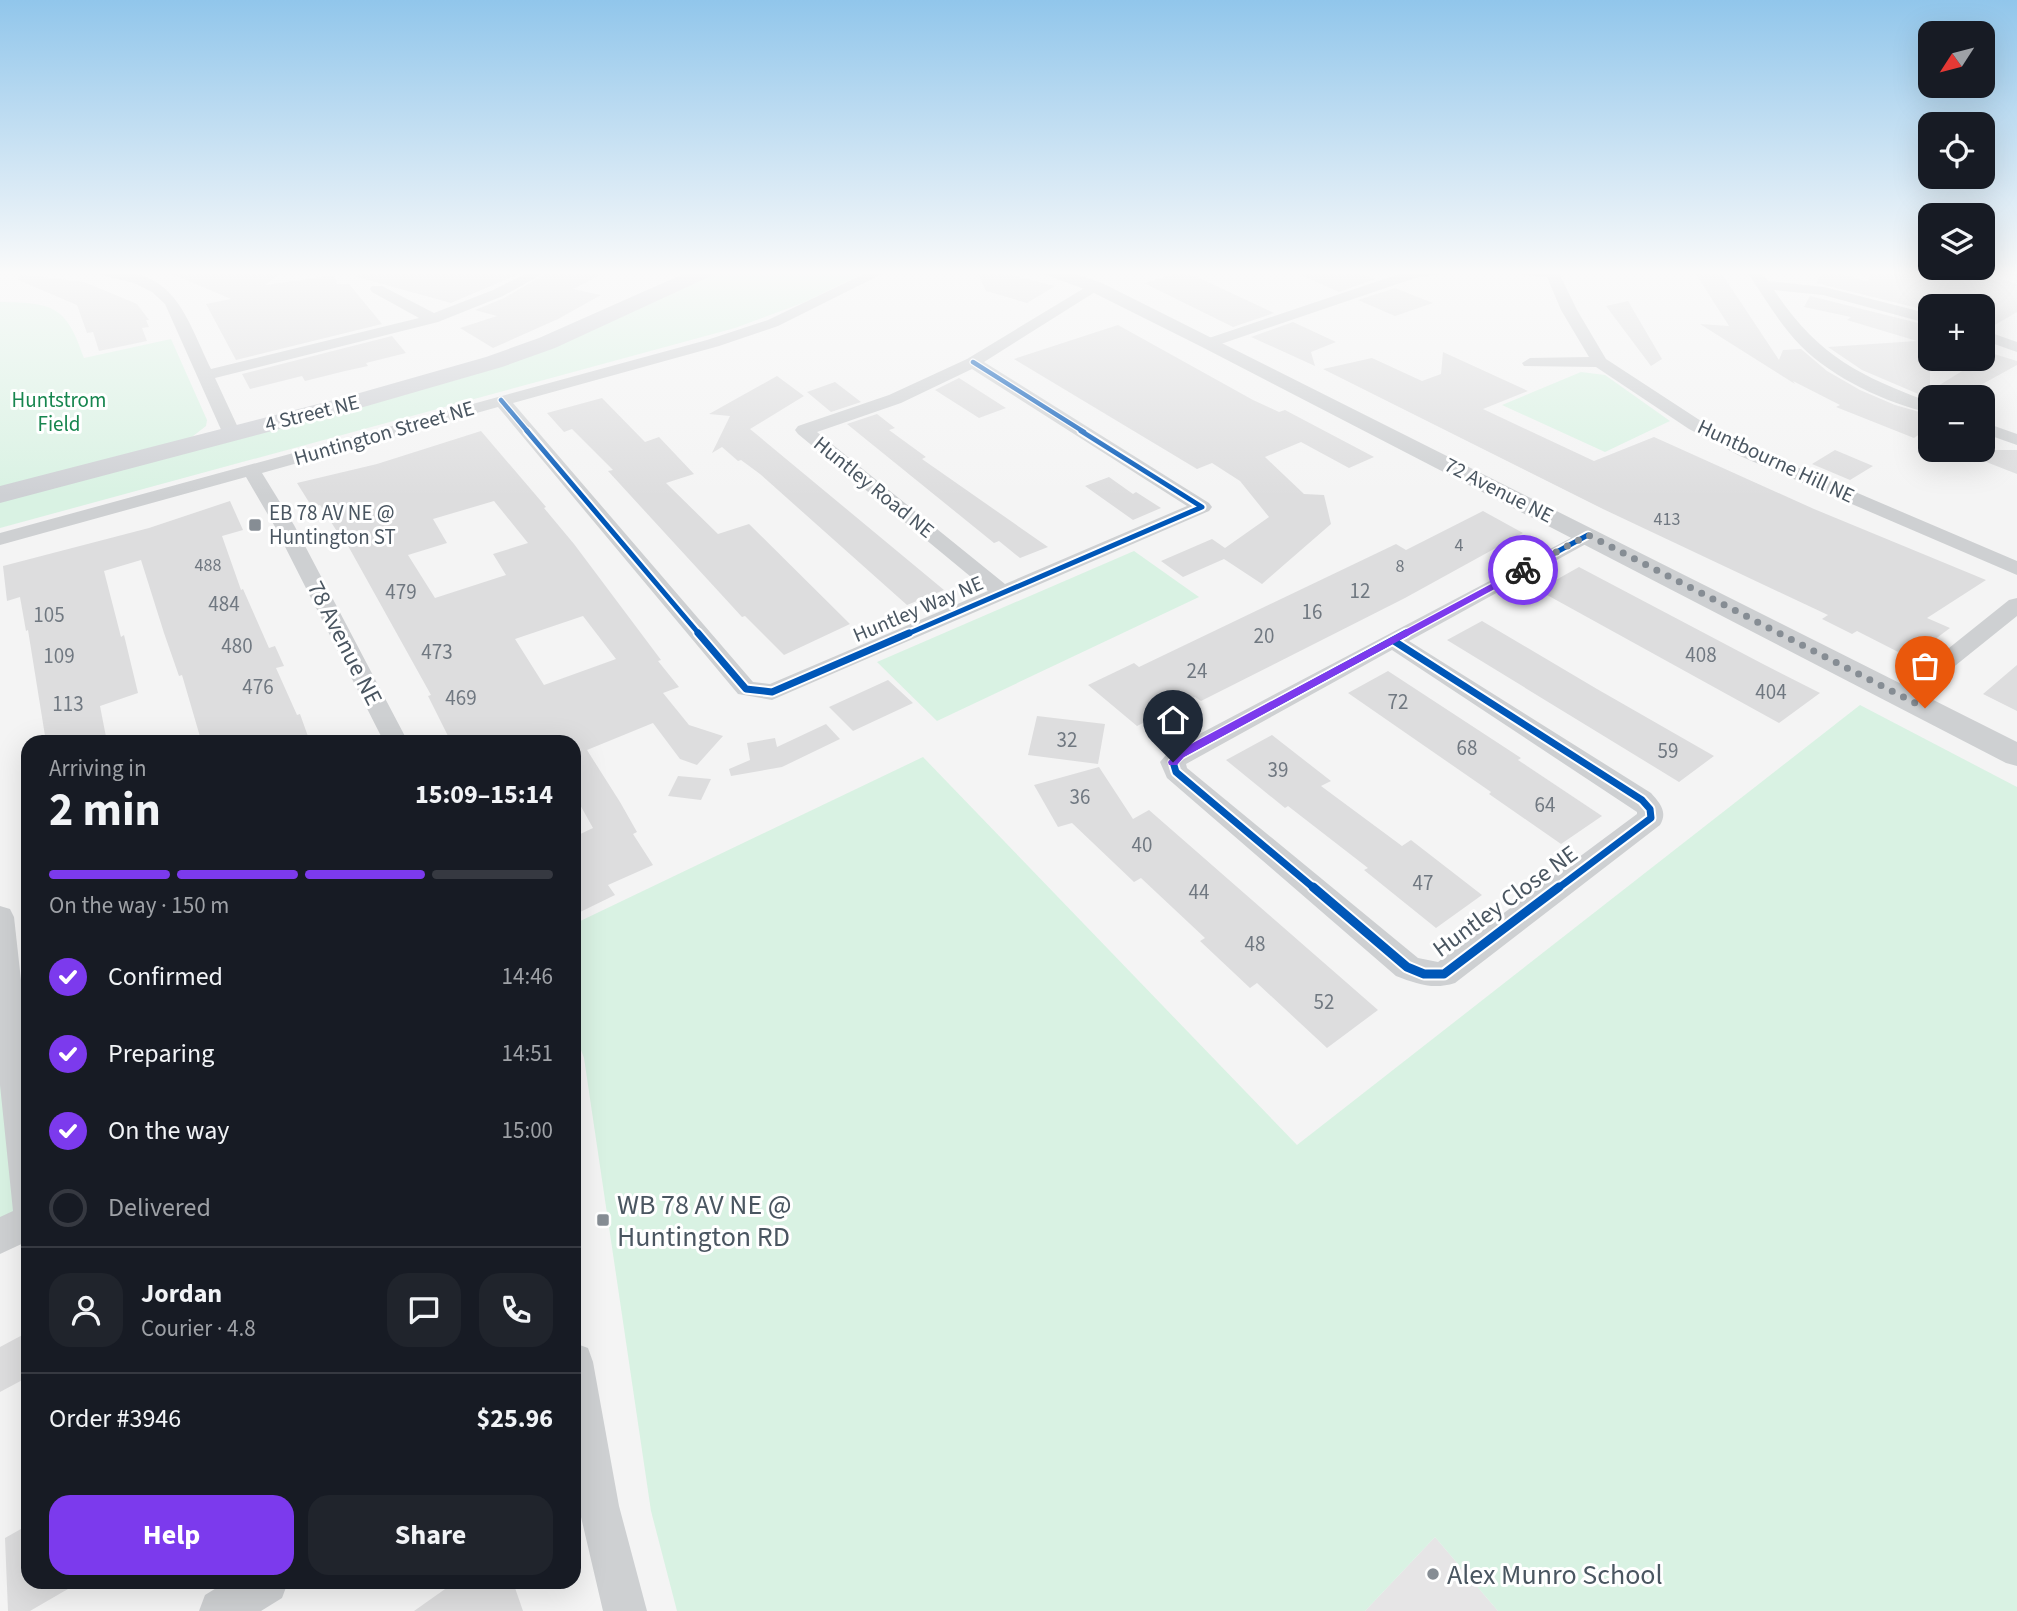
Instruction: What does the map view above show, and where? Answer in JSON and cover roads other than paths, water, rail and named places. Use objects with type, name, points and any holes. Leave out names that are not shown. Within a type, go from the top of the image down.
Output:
[{"type":"main road","name":"4 Street NE","points":[[0,495],[229,423],[358,401],[494,362],[536,346]]},
{"type":"street","points":[[193,346],[229,423]]},
{"type":"street","points":[[206,375],[323,346]]},
{"type":"street","name":"Huntington Street NE","points":[[0,539],[701,346]]},
{"type":"street","name":"Huntley Road NE","points":[[998,346],[973,362],[895,399],[804,429],[1002,592]]},
{"type":"street","name":"72 Avenue NE","points":[[1215,346],[2017,755]]},
{"type":"street","name":"Huntbourne Hill NE","points":[[1591,346],[1600,362],[1695,425],[1746,452],[2017,569]]},
{"type":"street","points":[[1812,346],[1822,356],[1889,393],[1918,404]]},
{"type":"street","name":"Huntley Way NE","points":[[500,400],[746,689],[772,692],[1202,507],[973,362]]},
{"type":"street","points":[[1531,363],[1600,362]]},
{"type":"street","points":[[1995,432],[2017,440]]},
{"type":"street","name":"78 Avenue NE","points":[[251,471],[284,524],[392,735]]},
{"type":"street","name":"Huntley Close NE","points":[[1394,641],[1642,800],[1650,809],[1651,818],[1444,974],[1424,974],[1407,967],[1176,772],[1173,762],[1180,755],[1588,535]]},
{"type":"street","points":[[1902,696],[2017,605]]},
{"type":"street","points":[[0,917],[21,1134]]},
{"type":"street","points":[[0,1236],[21,1226]]},
{"type":"street","points":[[581,1411],[598,1506],[625,1611]]},
{"type":"street","points":[[221,1611],[255,1589]]},
{"type":"place","name":"EB 78 AV NE @ Huntington ST","points":[[255,525]]},
{"type":"place","name":"WB 78 AV NE @ Huntington RD","points":[[603,1220]]},
{"type":"place","name":"Alex Munro School","points":[[1433,1574]]},
{"type":"park label","name":"Huntstrom Field","points":[[59,412]]}]
